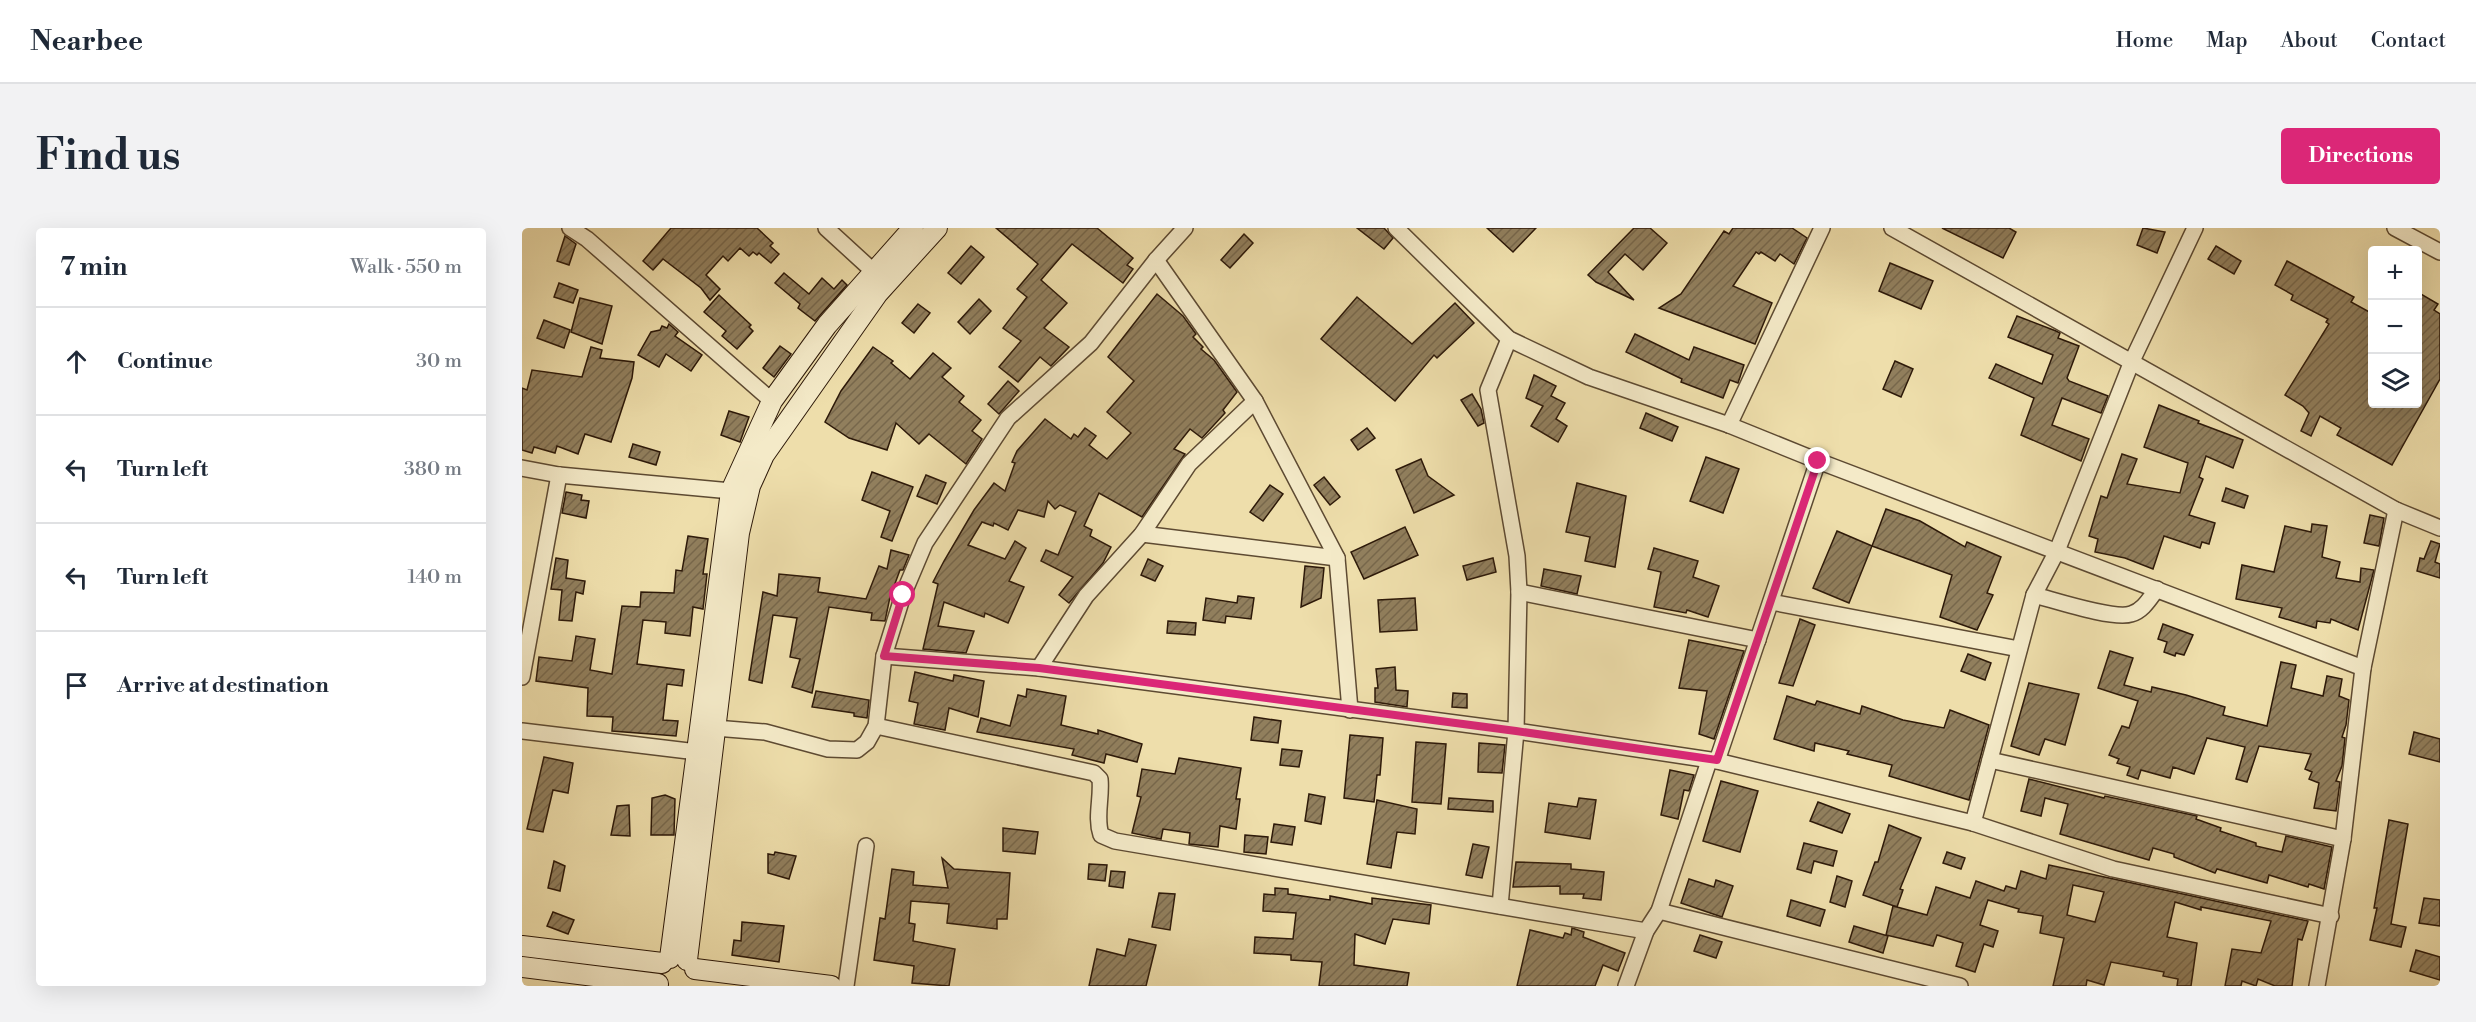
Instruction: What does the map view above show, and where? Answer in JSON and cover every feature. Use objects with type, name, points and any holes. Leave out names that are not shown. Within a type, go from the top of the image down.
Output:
[{"type":"main road","points":[[682,967],[698,752],[731,491],[772,400],[827,325],[913,228]]},
{"type":"main road","points":[[682,967],[740,533],[750,486],[770,446],[878,293],[937,228]]},
{"type":"main road","points":[[522,946],[831,986]]},
{"type":"main road","points":[[522,968],[658,985],[658,970],[682,967]]},
{"type":"street","points":[[570,228],[587,239],[772,400]]},
{"type":"street","points":[[826,228],[873,271]]},
{"type":"street","points":[[715,728],[765,732],[828,749],[857,750],[867,742],[876,726],[884,656],[903,595],[925,543],[1008,418],[1091,343],[1156,260],[1185,228]]},
{"type":"street","points":[[1396,228],[1509,339],[1589,377],[1729,425],[2363,668]]},
{"type":"street","points":[[1729,425],[1822,228]]},
{"type":"street","points":[[1892,228],[2396,510],[2440,528]]},
{"type":"street","points":[[1973,823],[2034,595],[2056,551],[2132,361],[2195,228]]},
{"type":"street","points":[[2394,228],[2440,252]]},
{"type":"street","points":[[1156,260],[1255,401],[1337,558],[1350,710]]},
{"type":"street","points":[[1500,906],[1516,731],[1519,592],[1517,556],[1488,390],[1509,339]]},
{"type":"street","points":[[1039,668],[1086,596],[1142,534],[1189,464],[1255,401]]},
{"type":"street","points":[[1626,986],[1646,931],[1659,911],[1758,640],[1818,461]]},
{"type":"street","points":[[522,468],[559,475],[731,491]]},
{"type":"street","points":[[522,677],[559,475]]},
{"type":"street","points":[[2317,986],[2343,839],[2363,668],[2396,510]]},
{"type":"street","points":[[1142,534],[1337,558]]},
{"type":"street","points":[[2034,595],[2107,613],[2129,615],[2141,609],[2157,589]]},
{"type":"street","points":[[1519,592],[1758,640]]},
{"type":"street","points":[[1771,602],[2019,649]]},
{"type":"street","points":[[884,656],[1039,668],[1516,731],[1713,761],[1973,823],[2112,869],[2331,916]]},
{"type":"street","points":[[876,726],[1094,773],[1101,779],[1098,824],[1101,835],[1114,841],[1646,931]]},
{"type":"street","points":[[522,731],[698,752]]},
{"type":"street","points":[[1990,760],[2343,839]]},
{"type":"street","points":[[846,986],[866,846]]},
{"type":"street","points":[[1659,911],[1959,986]]},
{"type":"building","points":[[671,228],[757,228],[773,243],[770,246],[779,254],[771,263],[759,253],[757,255],[753,252],[749,256],[740,248],[728,261],[723,256],[706,275],[720,289],[710,300],[701,288],[663,259],[653,270],[643,261]]},
{"type":"building","points":[[996,228],[1097,228],[1133,258],[1127,265],[1133,269],[1123,283],[1072,244],[1041,280],[1067,303],[1044,328],[1069,347],[1051,366],[1040,357],[1018,382],[999,367],[1021,341],[1003,328],[1027,297],[1017,289],[1038,264]]},
{"type":"building","points":[[1357,228],[1384,228],[1393,238],[1384,249]]},
{"type":"building","points":[[1487,228],[1536,228],[1513,252]]},
{"type":"building","points":[[1634,228],[1650,228],[1667,243],[1643,270],[1625,254],[1608,272],[1634,300],[1596,282],[1588,275]]},
{"type":"building","points":[[1733,228],[1792,228],[1807,238],[1794,264],[1780,254],[1775,261],[1761,252],[1759,254],[1756,252],[1733,286],[1772,303],[1755,344],[1659,308],[1681,294],[1724,231],[1729,234]]},
{"type":"building","points":[[1942,228],[2009,228],[2016,232],[2003,258]]},
{"type":"building","points":[[2143,228],[2165,232],[2157,253],[2137,245]]},
{"type":"building","points":[[1244,234],[1253,243],[1230,268],[1221,260]]},
{"type":"building","points":[[565,236],[576,244],[569,265],[557,261]]},
{"type":"building","points":[[971,246],[984,257],[961,284],[948,273]]},
{"type":"building","points":[[2216,246],[2241,261],[2234,274],[2208,259]]},
{"type":"building","points":[[2287,261],[2354,297],[2351,302],[2368,311],[2368,408],[2422,408],[2422,295],[2438,304],[2434,310],[2440,314],[2440,379],[2392,465],[2337,435],[2341,428],[2320,416],[2311,436],[2301,431],[2309,413],[2303,406],[2285,395],[2329,324],[2326,322],[2328,319],[2291,300],[2293,295],[2275,285]]},
{"type":"building","points":[[1890,263],[1933,281],[1921,309],[1879,291]]},
{"type":"building","points":[[784,273],[809,294],[822,278],[834,289],[842,280],[847,285],[815,321],[798,308],[800,304],[775,283]]},
{"type":"building","points":[[559,283],[578,290],[573,303],[554,297]]},
{"type":"building","points":[[1157,294],[1183,316],[1196,334],[1193,337],[1203,347],[1201,349],[1214,360],[1237,392],[1223,410],[1225,413],[1202,438],[1190,429],[1174,449],[1185,454],[1142,517],[1099,493],[1084,526],[1092,530],[1090,536],[1111,547],[1103,563],[1069,603],[1059,595],[1073,577],[1041,561],[1046,550],[1058,555],[1076,512],[1060,505],[1055,509],[1048,501],[1044,517],[1018,510],[1008,530],[994,523],[993,526],[982,522],[968,545],[1005,559],[1015,541],[1026,548],[1009,581],[1024,587],[1008,623],[985,613],[984,617],[944,602],[938,626],[974,631],[966,653],[923,649],[938,584],[933,582],[944,561],[974,510],[994,483],[1005,491],[1017,451],[1045,419],[1071,439],[1074,434],[1078,437],[1085,428],[1096,436],[1089,445],[1107,459],[1131,433],[1107,412],[1134,381],[1108,357]]},
{"type":"building","points":[[719,295],[751,325],[749,327],[753,331],[737,349],[722,336],[726,331],[704,312]]},
{"type":"building","points":[[1357,297],[1412,344],[1455,303],[1474,323],[1437,358],[1434,355],[1395,401],[1321,339]]},
{"type":"building","points":[[580,298],[612,306],[602,344],[571,332]]},
{"type":"building","points":[[979,299],[991,311],[970,334],[958,322]]},
{"type":"building","points":[[918,304],[930,313],[914,333],[902,323]]},
{"type":"building","points":[[2017,316],[2056,331],[2060,333],[2058,338],[2079,346],[2067,378],[2069,381],[2108,396],[2101,413],[2062,398],[2052,425],[2089,439],[2081,461],[2021,435],[2034,398],[1989,378],[1996,364],[2042,384],[2053,355],[2008,337]]},
{"type":"building","points":[[544,320],[570,330],[564,348],[537,338]]},
{"type":"building","points":[[669,324],[678,332],[675,336],[702,355],[691,371],[666,354],[659,367],[638,355],[651,332],[660,330],[662,326],[667,328]]},
{"type":"building","points":[[1635,334],[1689,360],[1694,347],[1744,365],[1738,383],[1730,380],[1723,398],[1681,382],[1682,379],[1626,352]]},
{"type":"building","points":[[780,346],[791,354],[774,377],[763,368]]},
{"type":"building","points":[[591,347],[602,350],[600,358],[634,362],[632,378],[611,442],[585,434],[578,454],[557,446],[555,453],[534,447],[532,453],[522,450],[522,388],[527,390],[532,370],[582,377]]},
{"type":"building","points":[[873,347],[893,361],[891,363],[910,379],[933,353],[951,368],[942,377],[964,396],[959,402],[981,420],[972,431],[982,439],[966,464],[929,434],[919,444],[896,423],[887,450],[849,438],[825,422],[841,391]]},
{"type":"building","points":[[1895,361],[1913,369],[1901,397],[1883,389]]},
{"type":"building","points":[[1534,375],[1556,386],[1551,396],[1565,403],[1556,419],[1567,426],[1558,442],[1531,426],[1543,406],[1526,398]]},
{"type":"building","points":[[1008,381],[1019,391],[999,414],[988,404]]},
{"type":"building","points":[[1472,394],[1481,409],[1484,423],[1478,426],[1461,400]]},
{"type":"building","points":[[2159,405],[2243,440],[2233,468],[2206,456],[2199,477],[2203,479],[2189,515],[2215,523],[2209,544],[2202,542],[2200,548],[2164,536],[2153,569],[2125,558],[2095,552],[2098,539],[2089,536],[2101,496],[2107,498],[2122,454],[2137,459],[2127,484],[2180,493],[2188,463],[2144,447]]},
{"type":"building","points":[[729,411],[749,417],[740,442],[721,435]]},
{"type":"building","points":[[1646,413],[1678,427],[1672,441],[1640,428]]},
{"type":"building","points":[[1367,428],[1375,438],[1358,450],[1351,440]]},
{"type":"building","points":[[633,444],[660,452],[656,465],[629,457]]},
{"type":"building","points":[[1706,457],[1739,469],[1723,513],[1690,501]]},
{"type":"building","points":[[1421,459],[1428,476],[1454,495],[1414,513],[1396,470]]},
{"type":"building","points":[[872,472],[913,487],[892,541],[881,537],[890,511],[862,500]]},
{"type":"building","points":[[926,475],[946,483],[937,504],[917,496]]},
{"type":"building","points":[[1324,477],[1340,497],[1330,505],[1314,485]]},
{"type":"building","points":[[1577,483],[1626,496],[1615,567],[1585,561],[1590,537],[1566,532]]},
{"type":"building","points":[[1270,485],[1283,494],[1263,521],[1250,512]]},
{"type":"building","points":[[2226,488],[2248,496],[2244,508],[2222,501]]},
{"type":"building","points":[[566,492],[582,495],[581,500],[589,501],[586,518],[562,513]]},
{"type":"building","points":[[1886,509],[1920,521],[1965,547],[1967,542],[2001,557],[1987,593],[1993,595],[1977,630],[1940,617],[1952,575],[1872,546]]},
{"type":"building","points":[[2370,515],[2384,518],[2379,546],[2364,543]]},
{"type":"building","points":[[2312,524],[2327,526],[2322,557],[2340,562],[2336,578],[2360,582],[2361,568],[2374,570],[2358,630],[2331,619],[2330,623],[2317,621],[2316,628],[2279,617],[2282,608],[2236,599],[2242,565],[2274,572],[2285,526],[2311,532]]},
{"type":"building","points":[[1405,527],[1418,555],[1364,579],[1351,552]]},
{"type":"building","points":[[1837,531],[1872,546],[1849,603],[1813,588]]},
{"type":"building","points":[[688,536],[708,539],[703,574],[707,574],[703,609],[693,607],[690,636],[665,633],[666,622],[643,620],[637,664],[684,670],[682,686],[667,684],[663,720],[678,721],[676,736],[612,731],[613,717],[587,716],[588,688],[536,681],[539,657],[572,661],[576,636],[595,639],[590,670],[612,674],[622,606],[640,607],[641,592],[674,593],[676,570],[682,571]]},
{"type":"building","points":[[2431,541],[2440,544],[2435,562],[2440,564],[2440,578],[2417,571],[2420,558],[2424,559]]},
{"type":"building","points":[[1654,548],[1698,561],[1693,577],[1719,586],[1708,617],[1687,610],[1686,613],[1654,607],[1661,572],[1648,569]]},
{"type":"building","points":[[891,550],[909,555],[903,570],[900,570],[890,597],[885,621],[871,620],[872,613],[829,607],[812,693],[792,687],[800,659],[790,657],[797,618],[773,615],[762,683],[749,680],[763,592],[777,596],[779,574],[820,578],[818,592],[866,599],[879,566],[887,569]]},
{"type":"building","points":[[556,558],[568,560],[566,578],[585,581],[583,594],[576,592],[572,621],[559,620],[562,590],[551,589]]},
{"type":"building","points":[[1493,558],[1496,572],[1467,580],[1463,566]]},
{"type":"building","points":[[1148,559],[1163,566],[1155,581],[1141,575]]},
{"type":"building","points":[[1305,566],[1324,568],[1321,598],[1301,607]]},
{"type":"building","points":[[1544,569],[1581,576],[1577,594],[1541,586]]},
{"type":"building","points":[[1238,596],[1254,598],[1251,619],[1226,616],[1225,623],[1203,620],[1206,598],[1237,603]]},
{"type":"building","points":[[1415,598],[1417,630],[1380,632],[1378,600]]},
{"type":"building","points":[[1800,619],[1815,625],[1793,686],[1779,683]]},
{"type":"building","points":[[1168,621],[1196,623],[1195,635],[1167,633]]},
{"type":"building","points":[[2163,624],[2193,635],[2184,655],[2176,653],[2175,656],[2164,652],[2167,642],[2158,639]]},
{"type":"building","points":[[1689,640],[1744,651],[1714,739],[1699,734],[1707,691],[1679,688]]},
{"type":"building","points":[[2110,651],[2133,658],[2124,685],[2151,692],[2152,687],[2186,695],[2225,707],[2223,715],[2267,726],[2281,662],[2296,665],[2291,688],[2323,696],[2327,676],[2342,679],[2339,696],[2349,700],[2342,737],[2345,738],[2342,766],[2336,781],[2340,782],[2336,811],[2314,808],[2319,783],[2309,779],[2312,772],[2305,769],[2311,754],[2259,746],[2247,782],[2236,779],[2245,747],[2207,738],[2194,774],[2173,767],[2170,778],[2141,770],[2138,779],[2127,775],[2130,767],[2117,763],[2119,759],[2109,755],[2122,726],[2129,728],[2138,701],[2098,688]]},
{"type":"building","points":[[1968,654],[1991,663],[1985,680],[1961,671]]},
{"type":"building","points":[[1395,667],[1396,690],[1408,691],[1407,707],[1375,702],[1375,688],[1378,688],[1376,669]]},
{"type":"building","points":[[915,672],[953,681],[954,675],[984,681],[978,717],[949,708],[945,730],[914,724],[918,703],[909,701]]},
{"type":"building","points":[[2029,683],[2079,694],[2065,745],[2045,739],[2039,755],[2011,746]]},
{"type":"building","points":[[1027,689],[1066,696],[1061,725],[1098,734],[1098,730],[1142,744],[1137,762],[1106,754],[1104,763],[1072,755],[1074,749],[977,732],[981,718],[1010,726],[1018,695],[1026,697]]},
{"type":"building","points":[[816,691],[869,700],[867,718],[854,716],[854,713],[812,707]]},
{"type":"building","points":[[1453,693],[1467,694],[1467,708],[1452,707]]},
{"type":"building","points":[[1787,696],[1815,705],[1817,701],[1860,714],[1862,706],[1903,720],[1944,728],[1950,710],[1989,725],[1969,800],[1889,776],[1892,765],[1847,754],[1849,751],[1815,743],[1814,751],[1774,739]]},
{"type":"building","points":[[1254,717],[1281,721],[1278,743],[1251,740]]},
{"type":"building","points":[[2414,732],[2440,739],[2440,762],[2409,754]]},
{"type":"building","points":[[1350,735],[1383,738],[1380,775],[1377,775],[1374,802],[1344,798]]},
{"type":"building","points":[[1416,742],[1446,744],[1441,804],[1412,802]]},
{"type":"building","points":[[1479,743],[1505,745],[1502,773],[1478,772]]},
{"type":"building","points":[[1282,749],[1302,751],[1299,767],[1280,765]]},
{"type":"building","points":[[544,757],[573,763],[568,793],[553,790],[543,832],[527,829]]},
{"type":"building","points":[[1179,758],[1241,768],[1236,799],[1240,799],[1236,829],[1220,826],[1218,847],[1189,844],[1190,833],[1163,829],[1161,839],[1132,833],[1141,797],[1137,796],[1142,769],[1175,774]]},
{"type":"building","points":[[1670,770],[1694,775],[1689,791],[1684,790],[1678,819],[1661,815]]},
{"type":"building","points":[[2029,779],[2104,798],[2105,796],[2197,816],[2196,819],[2221,828],[2220,831],[2256,843],[2256,846],[2282,852],[2286,836],[2332,847],[2324,889],[2309,884],[2308,887],[2269,875],[2267,883],[2217,869],[2215,873],[2174,857],[2174,854],[2153,848],[2149,860],[2060,834],[2068,804],[2045,798],[2041,816],[2021,811]]},
{"type":"building","points":[[1721,781],[1758,791],[1740,852],[1703,841]]},
{"type":"building","points":[[1309,794],[1325,797],[1321,824],[1305,821]]},
{"type":"building","points":[[665,795],[675,799],[674,835],[651,835],[652,798]]},
{"type":"building","points":[[1449,798],[1493,801],[1493,812],[1448,809]]},
{"type":"building","points":[[1579,798],[1596,800],[1590,839],[1545,832],[1549,803],[1577,807]]},
{"type":"building","points":[[1377,800],[1417,809],[1415,834],[1397,832],[1391,868],[1367,864]]},
{"type":"building","points":[[1818,802],[1850,814],[1842,833],[1810,821]]},
{"type":"building","points":[[629,805],[630,836],[611,835],[617,806]]},
{"type":"building","points":[[2389,820],[2408,824],[2391,924],[2406,927],[2401,947],[2370,940],[2377,908],[2374,908]]},
{"type":"building","points":[[1274,824],[1295,827],[1292,845],[1271,842]]},
{"type":"building","points":[[1889,825],[1921,838],[1900,889],[1903,890],[1897,907],[1863,895],[1875,862],[1878,862]]},
{"type":"building","points":[[1003,828],[1038,832],[1035,854],[1003,851]]},
{"type":"building","points":[[1245,835],[1268,837],[1266,854],[1244,852]]},
{"type":"building","points":[[1804,843],[1837,851],[1833,866],[1814,861],[1811,873],[1797,869]]},
{"type":"building","points":[[1473,844],[1489,847],[1482,878],[1466,875]]},
{"type":"building","points":[[775,852],[796,856],[789,879],[768,873],[768,854],[774,855]]},
{"type":"building","points":[[1947,852],[1965,858],[1961,869],[1943,863]]},
{"type":"building","points":[[942,858],[954,869],[1010,873],[1007,919],[997,919],[997,929],[947,923],[949,904],[911,901],[909,923],[915,924],[913,941],[955,949],[949,986],[912,983],[914,966],[874,960],[880,918],[885,919],[892,869],[914,872],[913,885],[948,888]]},
{"type":"building","points":[[554,861],[565,866],[560,891],[548,888]]},
{"type":"building","points":[[1516,862],[1571,864],[1571,869],[1604,872],[1601,900],[1583,898],[1584,894],[1560,894],[1560,886],[1513,887]]},
{"type":"building","points":[[1089,864],[1107,865],[1105,881],[1088,879]]},
{"type":"building","points":[[2049,865],[2308,921],[2302,940],[2298,939],[2292,986],[2275,986],[2258,979],[2256,986],[2242,981],[2241,986],[2225,986],[2232,949],[2261,953],[2271,921],[2201,907],[2201,910],[2175,902],[2167,937],[2197,943],[2191,986],[2177,986],[2178,979],[2163,976],[2164,972],[2111,962],[2104,985],[2087,980],[2086,986],[2053,986],[2064,938],[2040,933],[2043,916],[2018,912],[2019,909],[1988,900],[1980,925],[1998,931],[1993,947],[1984,944],[1975,972],[1956,966],[1963,943],[1937,935],[1933,946],[1886,935],[1893,906],[1927,915],[1936,887],[1970,898],[1976,881],[2004,891],[2006,886],[2016,889],[2021,871],[2046,879]],"holes":[[[2073,885],[2104,892],[2095,922],[2067,915]]]},
{"type":"building","points":[[1111,871],[1125,872],[1123,888],[1109,886]]},
{"type":"building","points":[[1837,876],[1852,881],[1845,907],[1830,902]]},
{"type":"building","points":[[1689,879],[1714,887],[1716,880],[1733,886],[1722,917],[1681,903]]},
{"type":"building","points":[[1275,888],[1288,889],[1288,894],[1330,900],[1330,896],[1372,904],[1372,898],[1431,905],[1429,924],[1393,919],[1385,944],[1355,934],[1354,965],[1409,973],[1407,986],[1319,986],[1322,962],[1291,960],[1291,955],[1254,953],[1255,937],[1293,939],[1296,913],[1263,911],[1264,894],[1275,895]]},
{"type":"building","points":[[1159,893],[1175,894],[1170,930],[1152,927]]},
{"type":"building","points":[[2424,898],[2440,900],[2440,926],[2419,923]]},
{"type":"building","points":[[1791,900],[1825,910],[1820,926],[1787,916]]},
{"type":"building","points":[[553,912],[574,920],[568,934],[547,926]]},
{"type":"building","points":[[742,922],[784,926],[779,962],[732,955],[734,940],[741,941]]},
{"type":"building","points":[[1854,926],[1888,936],[1883,953],[1849,942]]},
{"type":"building","points":[[1572,928],[1584,932],[1583,937],[1625,953],[1618,971],[1603,965],[1595,986],[1517,986],[1530,930],[1563,938],[1565,933],[1571,935]]},
{"type":"building","points":[[1700,935],[1722,942],[1716,958],[1694,951]]},
{"type":"building","points":[[1129,939],[1156,945],[1146,986],[1089,986],[1097,949],[1125,956]]},
{"type":"building","points":[[2416,950],[2440,957],[2440,980],[2410,971]]},
{"type":"route","points":[[903,595],[884,656],[1039,668],[1516,731],[1709,761],[1717,760],[1818,461]]}]
